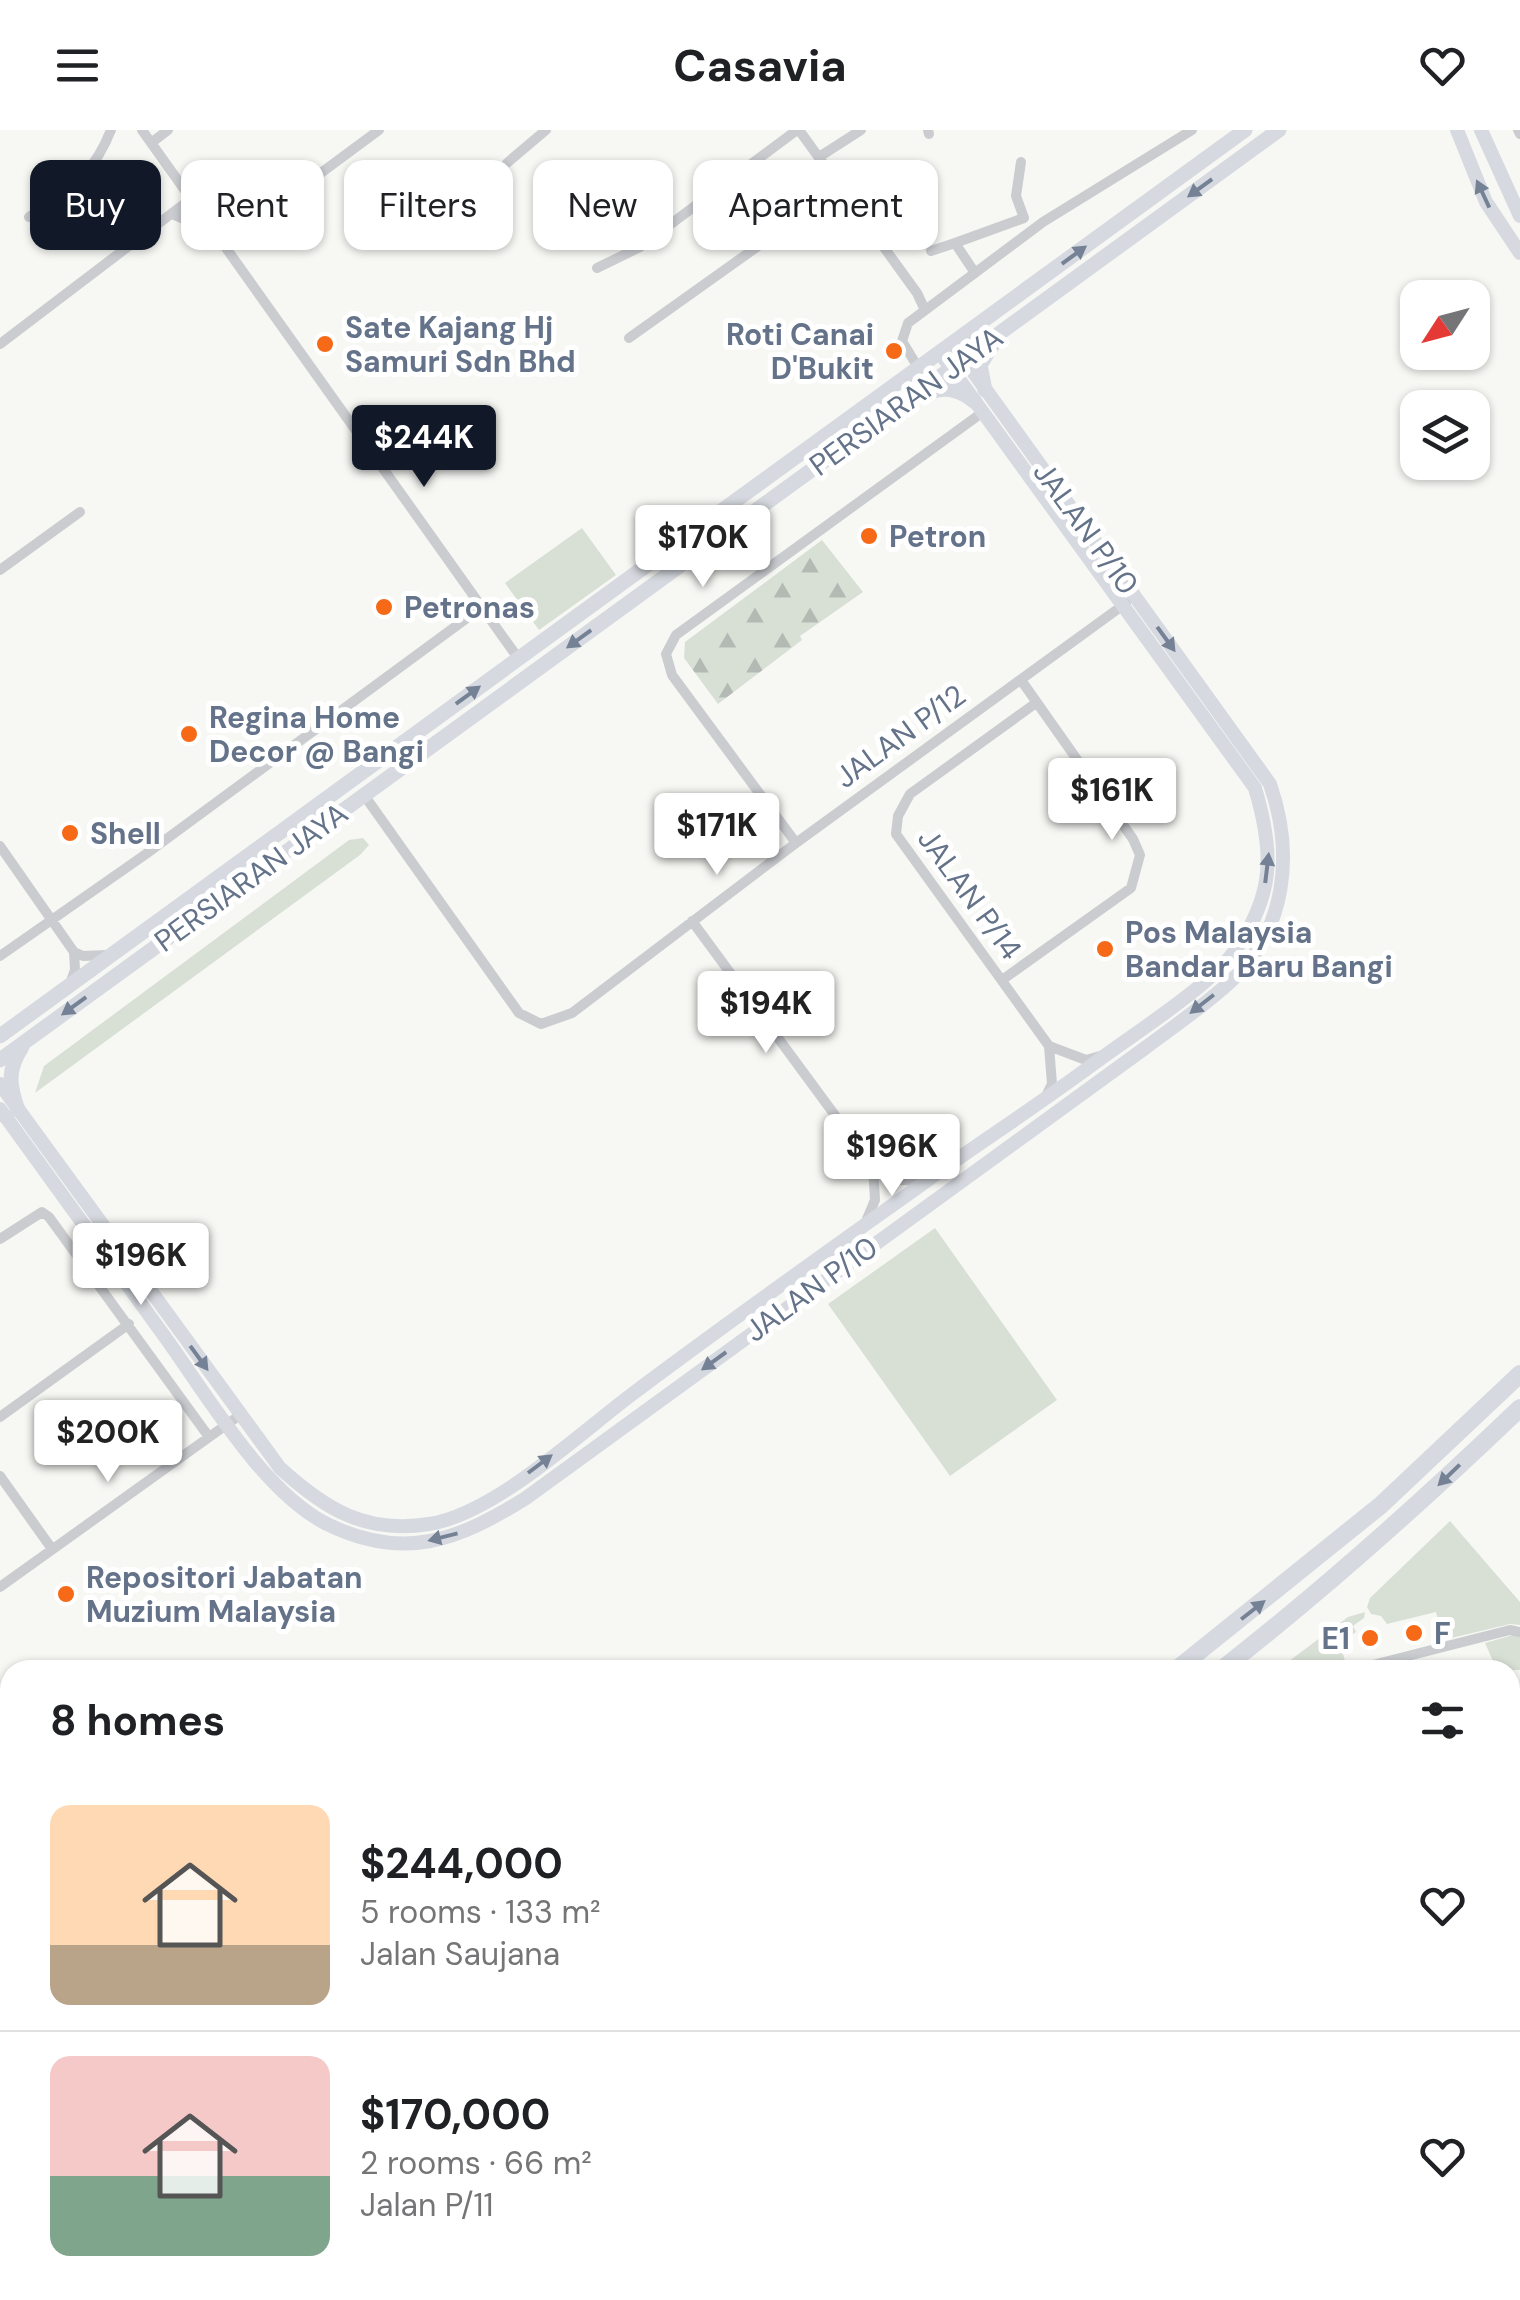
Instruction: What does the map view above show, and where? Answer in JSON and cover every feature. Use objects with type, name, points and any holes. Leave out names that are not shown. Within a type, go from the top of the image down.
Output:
[{"type":"highway","points":[[1188,1660],[1381,1505],[1520,1374]]},
{"type":"highway","points":[[1233,1660],[1397,1525],[1520,1408]]},
{"type":"main road","name":"PERSIARAN JAYA","points":[[0,1036],[1245,130]]},
{"type":"main road","name":"PERSIARAN JAYA","points":[[0,1060],[1278,130]]},
{"type":"main road","points":[[908,401],[948,388],[981,401],[980,365],[1001,333]]},
{"type":"main road","points":[[6,1112],[10,1071],[31,1037]]},
{"type":"street","points":[[29,217],[88,173],[111,130]]},
{"type":"street","points":[[142,130],[181,183]]},
{"type":"street","points":[[151,143],[168,130]]},
{"type":"street","points":[[324,171],[379,130]]},
{"type":"street","points":[[511,160],[546,130]]},
{"type":"street","points":[[597,268],[640,247],[798,130],[821,160]]},
{"type":"street","points":[[819,157],[861,130]]},
{"type":"street","points":[[919,368],[902,340],[908,322],[1043,222],[1192,130]]},
{"type":"street","points":[[1457,130],[1486,202],[1520,252]]},
{"type":"street","points":[[1480,130],[1520,216]]},
{"type":"street","points":[[938,248],[1024,218],[1016,196],[1021,162]]},
{"type":"street","points":[[0,344],[181,208]]},
{"type":"street","points":[[174,214],[181,218]]},
{"type":"street","points":[[955,243],[975,273]]},
{"type":"street","points":[[229,250],[518,658]]},
{"type":"street","points":[[628,338],[752,250]]},
{"type":"street","points":[[886,250],[925,310]]},
{"type":"street","name":"JALAN P/10","points":[[0,1084],[6,1112],[234,1419],[278,1488],[327,1524],[365,1538],[401,1544],[436,1541],[479,1527],[526,1498],[1232,982],[1258,949],[1274,920],[1282,885],[1284,849],[1279,811],[1270,784],[1129,601],[946,349]]},
{"type":"street","points":[[796,843],[672,676],[666,654],[676,634],[981,401]]},
{"type":"street","name":"JALAN P/10","points":[[234,1419],[314,1498],[348,1516],[390,1526],[430,1524],[472,1512],[926,1181],[1044,1101],[1219,970],[1236,949],[1256,916],[1266,881],[1269,847],[1255,788],[1129,601],[981,401]]},
{"type":"street","points":[[0,570],[80,512]]},
{"type":"street","name":"JALAN P/12","points":[[364,794],[520,1012],[540,1024],[572,1012],[1129,601]]},
{"type":"street","points":[[0,956],[482,606]]},
{"type":"street","points":[[1002,980],[1131,888],[1140,854],[1133,838],[1020,680]]},
{"type":"street","name":"JALAN P/14","points":[[1036,703],[910,794],[898,816],[896,834],[1049,1046]]},
{"type":"street","points":[[0,846],[74,952],[75,970],[68,986]]},
{"type":"street","points":[[692,921],[874,1167],[899,1180],[926,1181]]},
{"type":"street","points":[[74,952],[92,956],[112,954]]},
{"type":"street","points":[[1044,1101],[1052,1084],[1049,1046],[1086,1060],[1106,1054]]},
{"type":"street","points":[[861,1229],[875,1200],[874,1167]]},
{"type":"street","points":[[0,1239],[33,1215],[42,1212],[49,1216],[210,1436]]},
{"type":"street","points":[[0,1418],[128,1324]]},
{"type":"street","points":[[0,1587],[234,1419]]},
{"type":"street","points":[[0,1476],[52,1549]]},
{"type":"street","points":[[1392,1660],[1510,1630],[1520,1632]]},
{"type":"green space","points":[[582,528],[616,575],[539,630],[505,583]]},
{"type":"green space","points":[[822,540],[863,592],[800,636],[802,640],[718,704],[684,658],[685,642]]},
{"type":"green space","points":[[363,838],[369,845],[360,855],[35,1093],[44,1066],[349,840]]},
{"type":"green space","points":[[935,1228],[1057,1400],[950,1476],[828,1304]]},
{"type":"green space","points":[[1450,1521],[1520,1602],[1520,1625],[1443,1640],[1436,1612],[1387,1624],[1381,1616],[1371,1614],[1367,1607],[1370,1598]]},
{"type":"green space","points":[[1365,1612],[1364,1618],[1353,1626],[1356,1632],[1348,1638],[1352,1646],[1342,1651],[1345,1660],[1290,1660],[1348,1617]]},
{"type":"green space","points":[[1520,1635],[1520,1660],[1493,1660],[1485,1643]]},
{"type":"place","name":"Sate Kajang Hj Samuri Sdn Bhd","points":[[325,344]]},
{"type":"place","name":"Roti Canai D'Bukit","points":[[894,351]]},
{"type":"place","name":"Petron","points":[[869,536]]},
{"type":"place","name":"Petronas","points":[[384,607]]},
{"type":"place","name":"Regina Home Decor @ Bangi","points":[[189,734]]},
{"type":"place","name":"Shell","points":[[70,833]]},
{"type":"place","name":"Pos Malaysia Bandar Baru Bangi","points":[[1105,949]]},
{"type":"place","name":"Repositori Jabatan Muzium Malaysia","points":[[66,1594]]},
{"type":"place","name":"F","points":[[1414,1633]]},
{"type":"place","name":"E1","points":[[1370,1638]]}]
